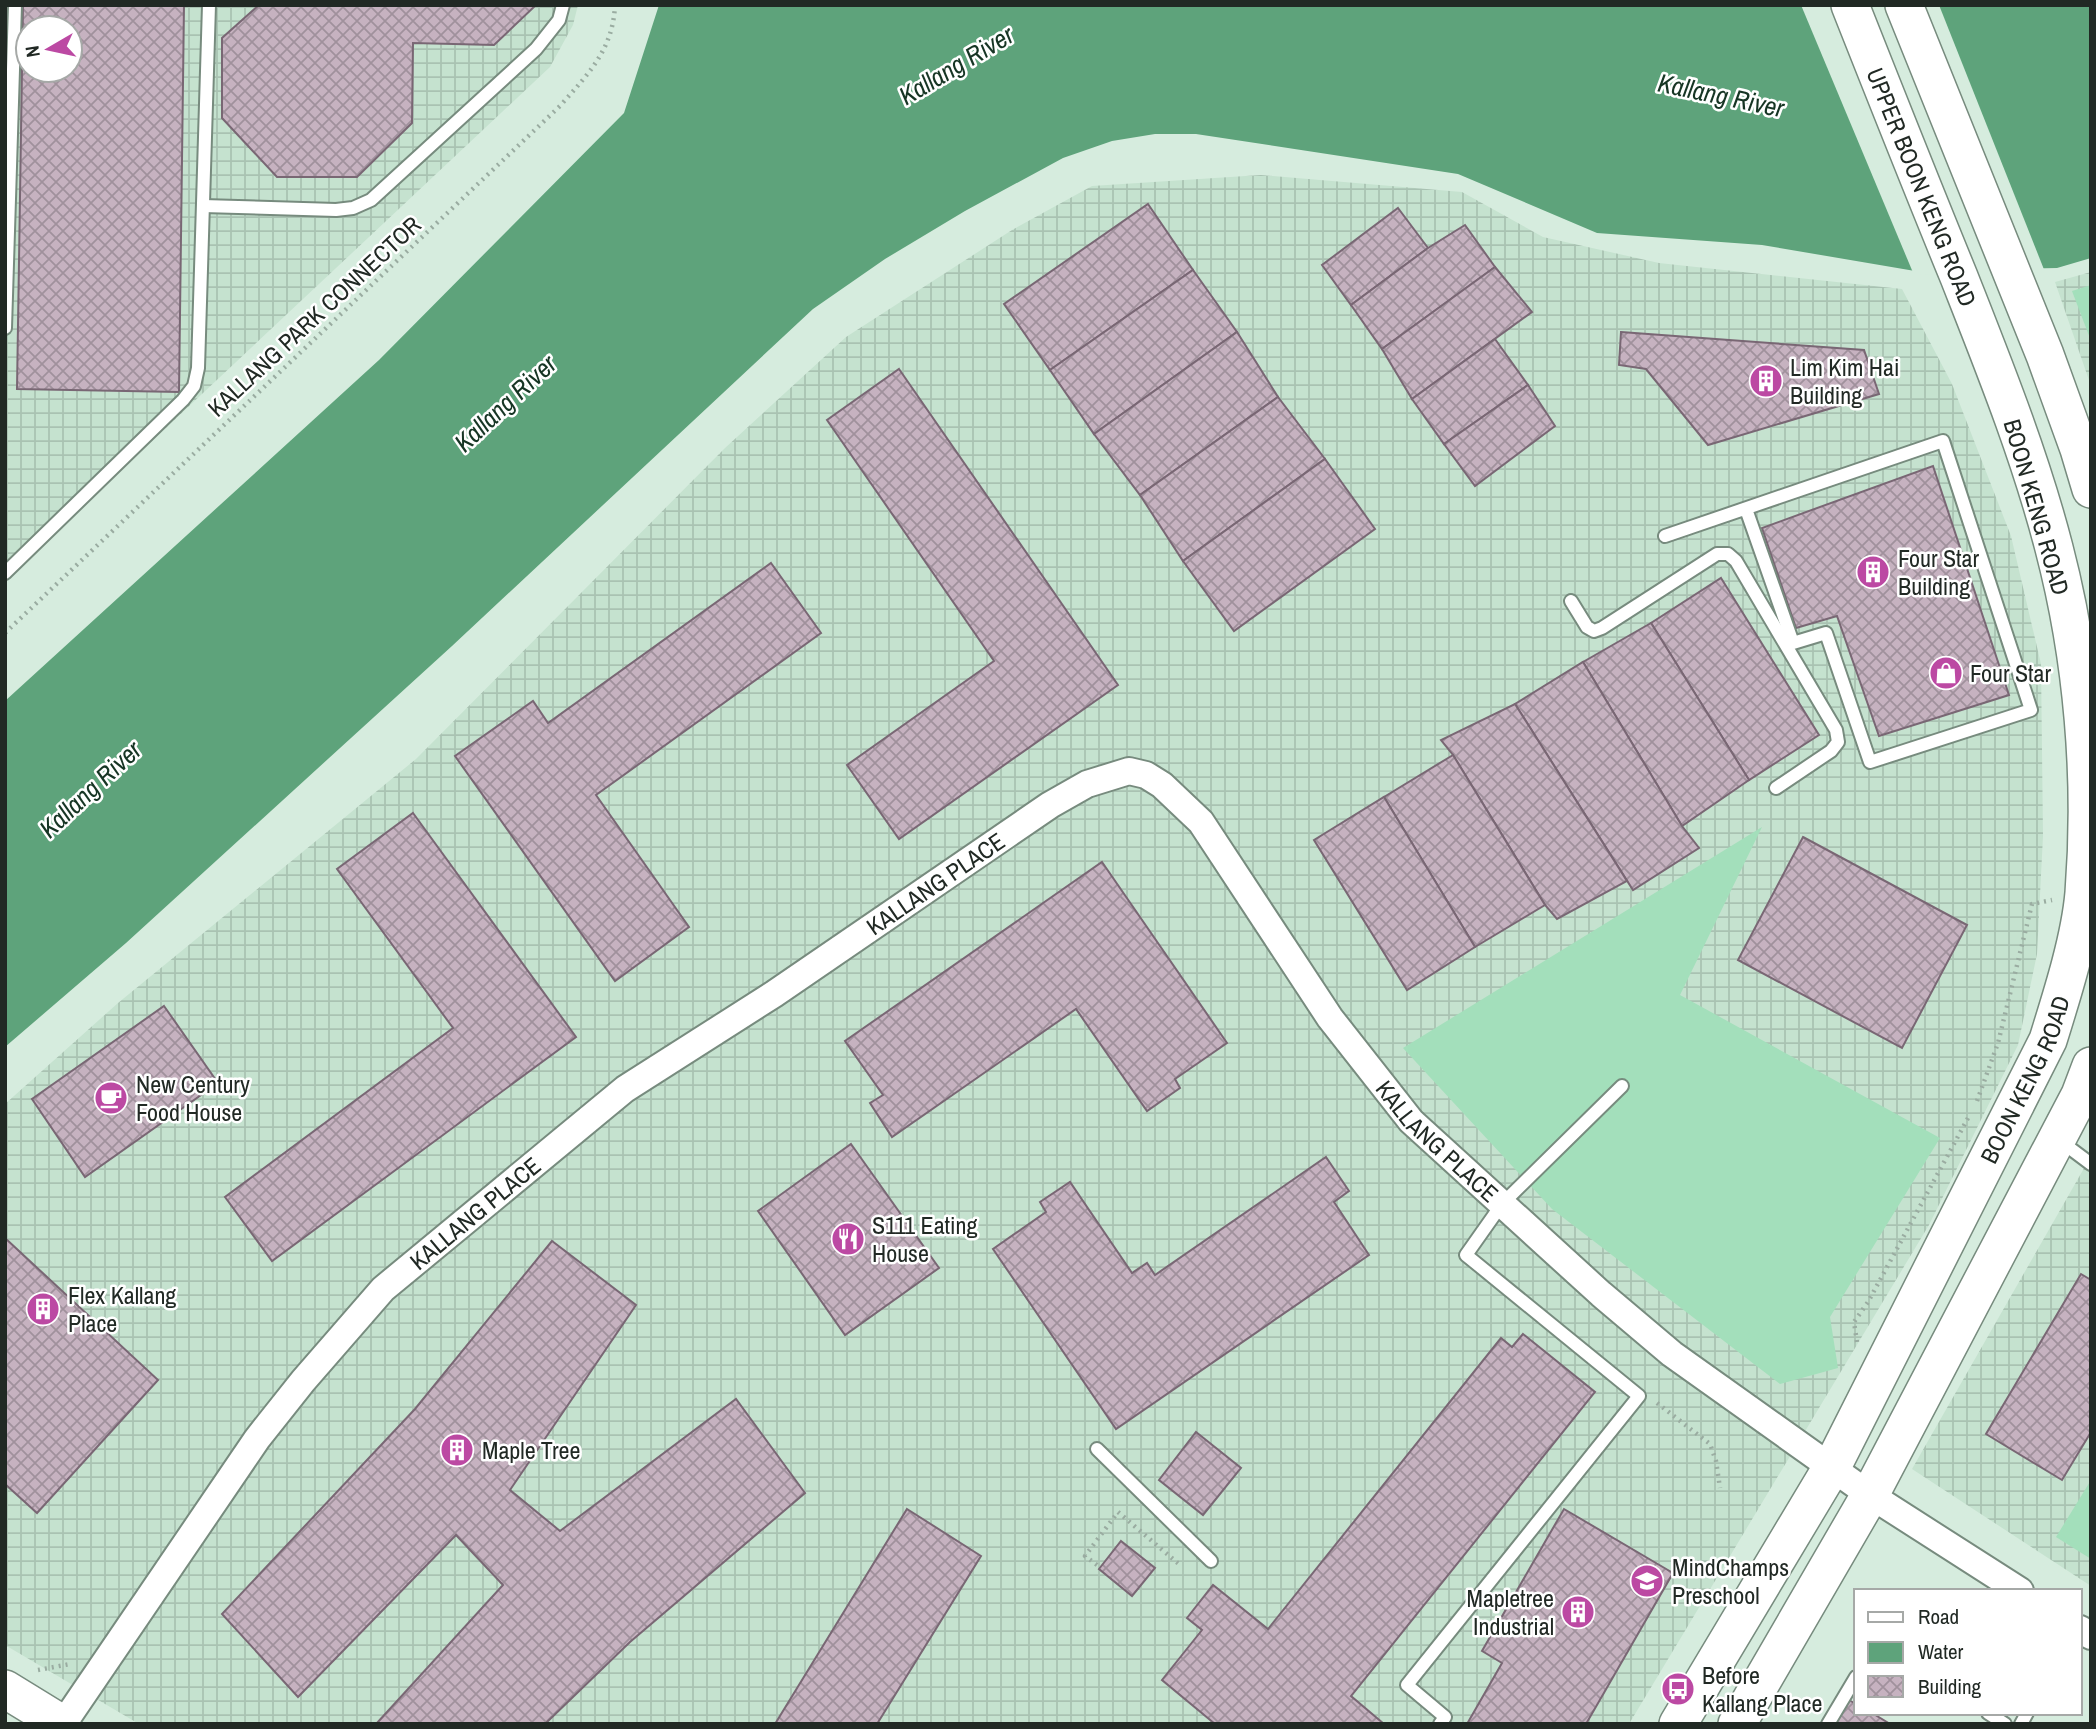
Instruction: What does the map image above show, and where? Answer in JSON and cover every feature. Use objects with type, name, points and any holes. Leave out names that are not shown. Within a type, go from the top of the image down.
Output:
[{"type":"main road","name":"UPPER BOON KENG ROAD","points":[[1850,5],[1995,369]]},
{"type":"main road","points":[[1904,5],[2045,355],[2091,489]]},
{"type":"main road","name":"BOON KENG ROAD","points":[[1678,1724],[1832,1467],[2048,1040],[2067,978],[2084,895],[2086,828],[2084,735],[2075,653],[2051,538],[2031,467],[1995,369]]},
{"type":"main road","points":[[1737,1724],[1870,1495],[2080,1095],[2091,1066]]},
{"type":"main road","points":[[5,1689],[62,1724]]},
{"type":"street","name":"KALLANG PLACE","points":[[62,1724],[263,1431],[383,1289],[625,1089],[774,994],[1050,805],[1087,783],[1129,771],[1146,775],[1162,785],[1201,822],[1330,1018],[1411,1121],[1601,1294],[1672,1354],[1870,1495],[2017,1589]]},
{"type":"lane","points":[[5,328],[15,5]]},
{"type":"lane","points":[[5,573],[184,400],[194,386],[198,368],[209,5]]},
{"type":"lane","points":[[203,206],[337,210],[353,208],[371,200],[536,49],[559,20],[563,5]]},
{"type":"lane","points":[[1665,536],[1942,441],[2031,710],[1870,762],[1826,633],[1793,643],[1746,509]]},
{"type":"lane","points":[[1571,601],[1587,627],[1594,631],[1717,554],[1728,554],[1737,561],[1836,730],[1838,742],[1831,751],[1776,788]]},
{"type":"lane","points":[[1440,1724],[1445,1717],[1407,1685],[1639,1396],[1466,1255],[1502,1204],[1622,1086]]},
{"type":"lane","points":[[2056,1138],[2091,1164]]},
{"type":"lane","points":[[1097,1449],[1211,1561]]},
{"type":"lane","points":[[1828,1724],[1854,1681]]},
{"type":"path","name":"KALLANG PARK CONNECTOR","points":[[5,633],[560,106],[595,66],[614,27],[615,5]]},
{"type":"path","points":[[1858,1344],[1854,1322],[1875,1290],[1977,1101],[1998,1043],[2032,904],[2059,899]]},
{"type":"path","points":[[1652,1399],[1710,1444],[1720,1488]]},
{"type":"path","points":[[1097,1565],[1085,1556],[1118,1512],[1180,1565]]},
{"type":"shaded area","points":[[5,5],[578,5],[573,25],[550,67],[5,579]]},
{"type":"shaded area","points":[[1261,175],[1462,192],[1543,237],[1659,263],[1902,289],[1952,384],[2011,536],[2041,664],[2043,836],[2037,954],[2018,1045],[1929,1225],[1629,1724],[139,1724],[5,1645],[5,1104],[118,1003],[416,759],[725,448],[846,337],[1012,230],[1092,186]]},
{"type":"shaded area","points":[[2091,272],[2091,386],[2055,282]]},
{"type":"shaded area","points":[[2091,285],[2091,341],[2072,291]]},
{"type":"shaded area","points":[[1762,827],[1680,995],[1940,1138],[1830,1317],[1838,1368],[1780,1384],[1552,1209],[1403,1048]]},
{"type":"shaded area","points":[[2091,1156],[2091,1586],[1912,1469]]},
{"type":"shaded area","points":[[2091,1480],[2091,1559],[2056,1537]]},
{"type":"water","name":"Kallang River","points":[[659,5],[2091,5],[2091,258],[2057,268],[1915,271],[1762,245],[1597,233],[1458,174],[1196,134],[1155,134],[1112,141],[1063,158],[965,211],[885,259],[813,309],[452,646],[126,943],[5,1047],[5,701],[379,360],[624,113]]},
{"type":"pier","points":[[1801,5],[1939,5],[2045,272],[1914,275]]},
{"type":"building","points":[[23,5],[184,5],[179,392],[17,389],[22,84],[84,84],[84,14],[23,14]]},
{"type":"building","points":[[259,5],[536,5],[494,45],[413,43],[412,123],[357,177],[277,177],[222,118],[222,38]]},
{"type":"building","points":[[1148,204],[1193,270],[1050,370],[1004,304]]},
{"type":"building","points":[[1398,208],[1428,248],[1351,305],[1322,265]]},
{"type":"building","points":[[1465,225],[1495,267],[1382,349],[1351,305],[1428,248]]},
{"type":"building","points":[[1495,267],[1532,312],[1412,399],[1382,349]]},
{"type":"building","points":[[1193,270],[1237,332],[1094,434],[1050,370]]},
{"type":"building","points":[[1237,332],[1278,397],[1140,495],[1094,434]]},
{"type":"building","name":"Lim Kim Hai Building","points":[[1621,332],[1864,350],[1879,394],[1708,445],[1646,369],[1619,365]]},
{"type":"building","points":[[1495,339],[1528,385],[1444,444],[1412,399]]},
{"type":"building","points":[[899,369],[1118,685],[899,839],[847,765],[994,661],[827,420]]},
{"type":"building","points":[[1528,385],[1555,426],[1475,486],[1444,444]]},
{"type":"building","points":[[1278,397],[1325,459],[1183,561],[1140,495]]},
{"type":"building","points":[[1325,459],[1375,529],[1234,631],[1183,561]]},
{"type":"building","name":"Four Star Building","points":[[1933,466],[2009,695],[1879,736],[1837,616],[1796,628],[1762,528]]},
{"type":"building","points":[[771,563],[821,633],[596,795],[689,927],[615,981],[455,756],[533,701],[548,723]]},
{"type":"building","points":[[1721,578],[1819,735],[1749,780],[1651,623]]},
{"type":"building","points":[[1651,623],[1749,780],[1682,826],[1583,662]]},
{"type":"building","points":[[1583,662],[1682,826],[1699,848],[1633,890],[1515,704]]},
{"type":"building","points":[[1515,704],[1627,881],[1557,919],[1545,905],[1453,755],[1441,740]]},
{"type":"building","points":[[1453,755],[1545,905],[1475,947],[1384,797]]},
{"type":"building","points":[[1384,797],[1475,947],[1407,990],[1314,840]]},
{"type":"building","points":[[413,813],[576,1037],[272,1261],[225,1197],[453,1028],[337,869]]},
{"type":"building","points":[[1803,837],[1967,925],[1902,1048],[1738,960]]},
{"type":"building","points":[[1102,862],[1227,1043],[1175,1079],[1180,1088],[1147,1111],[1076,1009],[892,1137],[870,1103],[883,1095],[845,1041]]},
{"type":"building","points":[[164,1006],[218,1083],[85,1177],[32,1099]]},
{"type":"building","name":"S111 Eating House","points":[[851,1144],[939,1268],[845,1335],[758,1211]]},
{"type":"building","points":[[1326,1157],[1349,1191],[1334,1202],[1369,1255],[1116,1429],[993,1249],[1046,1212],[1040,1202],[1070,1182],[1132,1273],[1147,1263],[1155,1275]]},
{"type":"building","name":"Flex Kallang Place","points":[[5,1238],[158,1380],[37,1513],[5,1484]]},
{"type":"building","name":"Maple Tree","points":[[552,1241],[636,1305],[510,1490],[560,1531],[736,1399],[805,1493],[630,1642],[545,1724],[376,1724],[503,1585],[456,1535],[298,1697],[222,1614],[415,1409]]},
{"type":"building","points":[[2081,1274],[2091,1280],[2091,1432],[2062,1480],[1986,1434]]},
{"type":"building","points":[[1523,1334],[1595,1392],[1351,1696],[1384,1724],[1215,1724],[1162,1680],[1202,1630],[1187,1618],[1213,1585],[1268,1629],[1501,1338],[1512,1347]]},
{"type":"building","points":[[1196,1432],[1241,1468],[1203,1515],[1159,1480]]},
{"type":"building","points":[[907,1509],[981,1556],[877,1724],[775,1724]]},
{"type":"building","name":"Mapletree Industrial","points":[[1564,1509],[1673,1573],[1586,1724],[1467,1724],[1502,1663],[1482,1651]]},
{"type":"building","points":[[1121,1541],[1155,1568],[1132,1596],[1099,1569]]},
{"type":"building","points":[[1847,1699],[1854,1703],[1854,1715],[1875,1715],[1890,1724],[1833,1724]]},
{"type":"place","name":"Lim Kim Hai Building","points":[[1766,381]]},
{"type":"place","name":"Four Star Building","points":[[1873,572]]},
{"type":"place","name":"Four Star","points":[[1946,673]]},
{"type":"place","name":"New Century Food House","points":[[111,1098]]},
{"type":"place","name":"S111 Eating House","points":[[848,1239]]},
{"type":"place","name":"Flex Kallang Place","points":[[43,1309]]},
{"type":"place","name":"Maple Tree","points":[[457,1450]]},
{"type":"place","name":"MindChamps Preschool","points":[[1647,1581]]},
{"type":"place","name":"Mapletree Industrial","points":[[1578,1612]]},
{"type":"place","name":"Before Kallang Place","points":[[1678,1689]]}]
